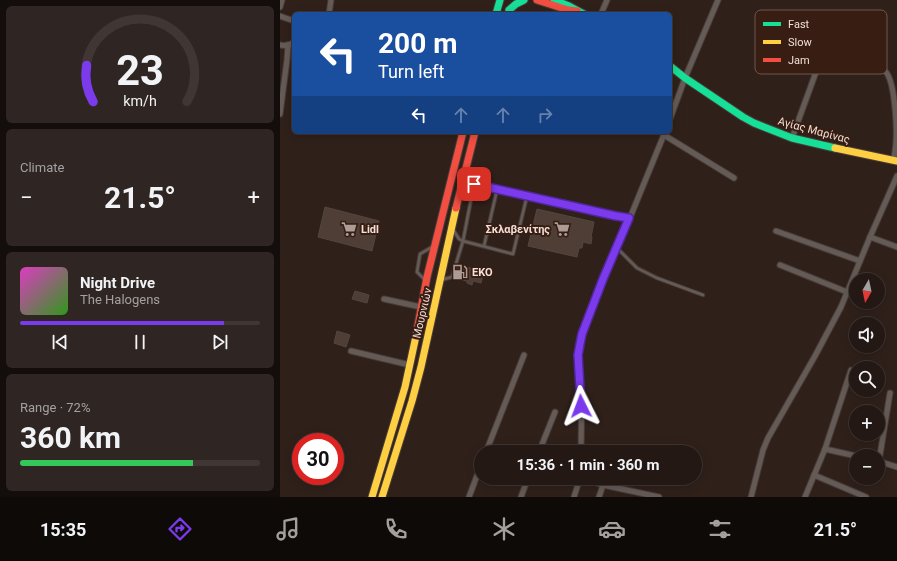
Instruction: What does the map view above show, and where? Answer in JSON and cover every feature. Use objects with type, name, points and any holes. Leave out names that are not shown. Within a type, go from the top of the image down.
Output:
[{"type":"main road","points":[[508,12],[512,0]]},
{"type":"main road","points":[[508,12],[514,5],[524,0]]},
{"type":"main road","points":[[538,0],[577,12]]},
{"type":"main road","points":[[554,0],[579,12]]},
{"type":"main road","name":"Αγίας Μαρίνας","points":[[672,68],[685,78],[754,123],[792,138],[895,161]]},
{"type":"main road","name":"Μουρνιών","points":[[372,497],[391,436],[410,365],[434,246],[462,134]]},
{"type":"main road","name":"Μουρνιών","points":[[382,497],[412,401],[475,134]]},
{"type":"street","points":[[280,7],[282,0]]},
{"type":"street","points":[[329,12],[331,0]]},
{"type":"street","points":[[602,12],[607,0]]},
{"type":"street","points":[[672,114],[685,78],[718,0]]},
{"type":"street","points":[[280,16],[292,20]]},
{"type":"street","points":[[280,45],[292,44]]},
{"type":"street","points":[[280,114],[288,45]]},
{"type":"street","points":[[887,72],[890,77],[895,102],[895,161]]},
{"type":"street","points":[[792,138],[815,74]]},
{"type":"street","points":[[581,445],[581,406],[578,355],[582,334],[616,248],[665,134]]},
{"type":"street","points":[[667,134],[734,178]]},
{"type":"street","points":[[751,497],[763,450],[768,438],[815,356],[847,292],[897,176]]},
{"type":"street","points":[[776,231],[860,261]]},
{"type":"street","points":[[870,237],[897,247]]},
{"type":"street","points":[[780,265],[847,292]]},
{"type":"street","points":[[384,299],[421,306]]},
{"type":"street","points":[[351,351],[410,365]]},
{"type":"street","points":[[489,445],[524,356]]},
{"type":"street","points":[[805,497],[825,449],[849,376]]},
{"type":"street","points":[[880,449],[890,393]]},
{"type":"street","points":[[541,445],[555,412]]},
{"type":"street","points":[[825,449],[849,454]]},
{"type":"street","points":[[885,463],[897,467]]},
{"type":"street","points":[[814,475],[866,497]]},
{"type":"street","points":[[468,497],[474,482]]},
{"type":"street","points":[[521,497],[525,485]]},
{"type":"street","points":[[574,497],[578,485]]},
{"type":"street","points":[[599,497],[603,485],[638,495],[659,497]]},
{"type":"lane","points":[[440,280],[452,277],[463,241],[474,184],[629,218]]},
{"type":"lane","points":[[484,246],[497,190]]},
{"type":"lane","points":[[452,227],[459,239],[463,241],[513,254],[527,196]]},
{"type":"lane","points":[[426,282],[417,272],[420,254],[434,246]]},
{"type":"lane","points":[[616,248],[637,268],[657,278],[703,295]]},
{"type":"building","name":"Lidl","points":[[325,207],[379,221],[372,251],[318,237]]},
{"type":"building","name":"Σκλαβενίτης","points":[[537,209],[594,222],[591,244],[583,242],[582,248],[579,248],[577,257],[528,246]]},
{"type":"building","points":[[459,264],[475,269],[476,267],[484,269],[481,283],[473,281],[472,285],[467,283],[467,281],[455,279]]},
{"type":"building","points":[[355,291],[369,295],[367,303],[352,299]]},
{"type":"building","points":[[337,331],[350,335],[346,347],[334,343]]},
{"type":"traffic: fast","points":[[497,12],[500,0]]},
{"type":"traffic: fast","points":[[509,10],[524,0]]},
{"type":"traffic: fast","points":[[554,0],[580,12]]},
{"type":"traffic: fast","points":[[672,68],[685,78],[754,123],[792,138],[835,148]]},
{"type":"traffic: slow","points":[[835,148],[897,161]]},
{"type":"traffic: slow","points":[[382,497],[421,367],[456,208]]},
{"type":"traffic: slow","points":[[372,497],[405,387],[416,336]]},
{"type":"traffic: jam","points":[[537,0],[568,10],[577,11]]},
{"type":"traffic: jam","points":[[416,336],[427,277],[463,134]]},
{"type":"traffic: jam","points":[[456,208],[474,134]]},
{"type":"place","name":"Lidl","points":[[349,229]]},
{"type":"place","name":"Σκλαβενίτης","points":[[562,229]]},
{"type":"place","name":"EKO","points":[[460,272]]},
{"type":"route","points":[[474,184],[604,214],[629,218],[582,334],[578,355],[581,406]]}]
